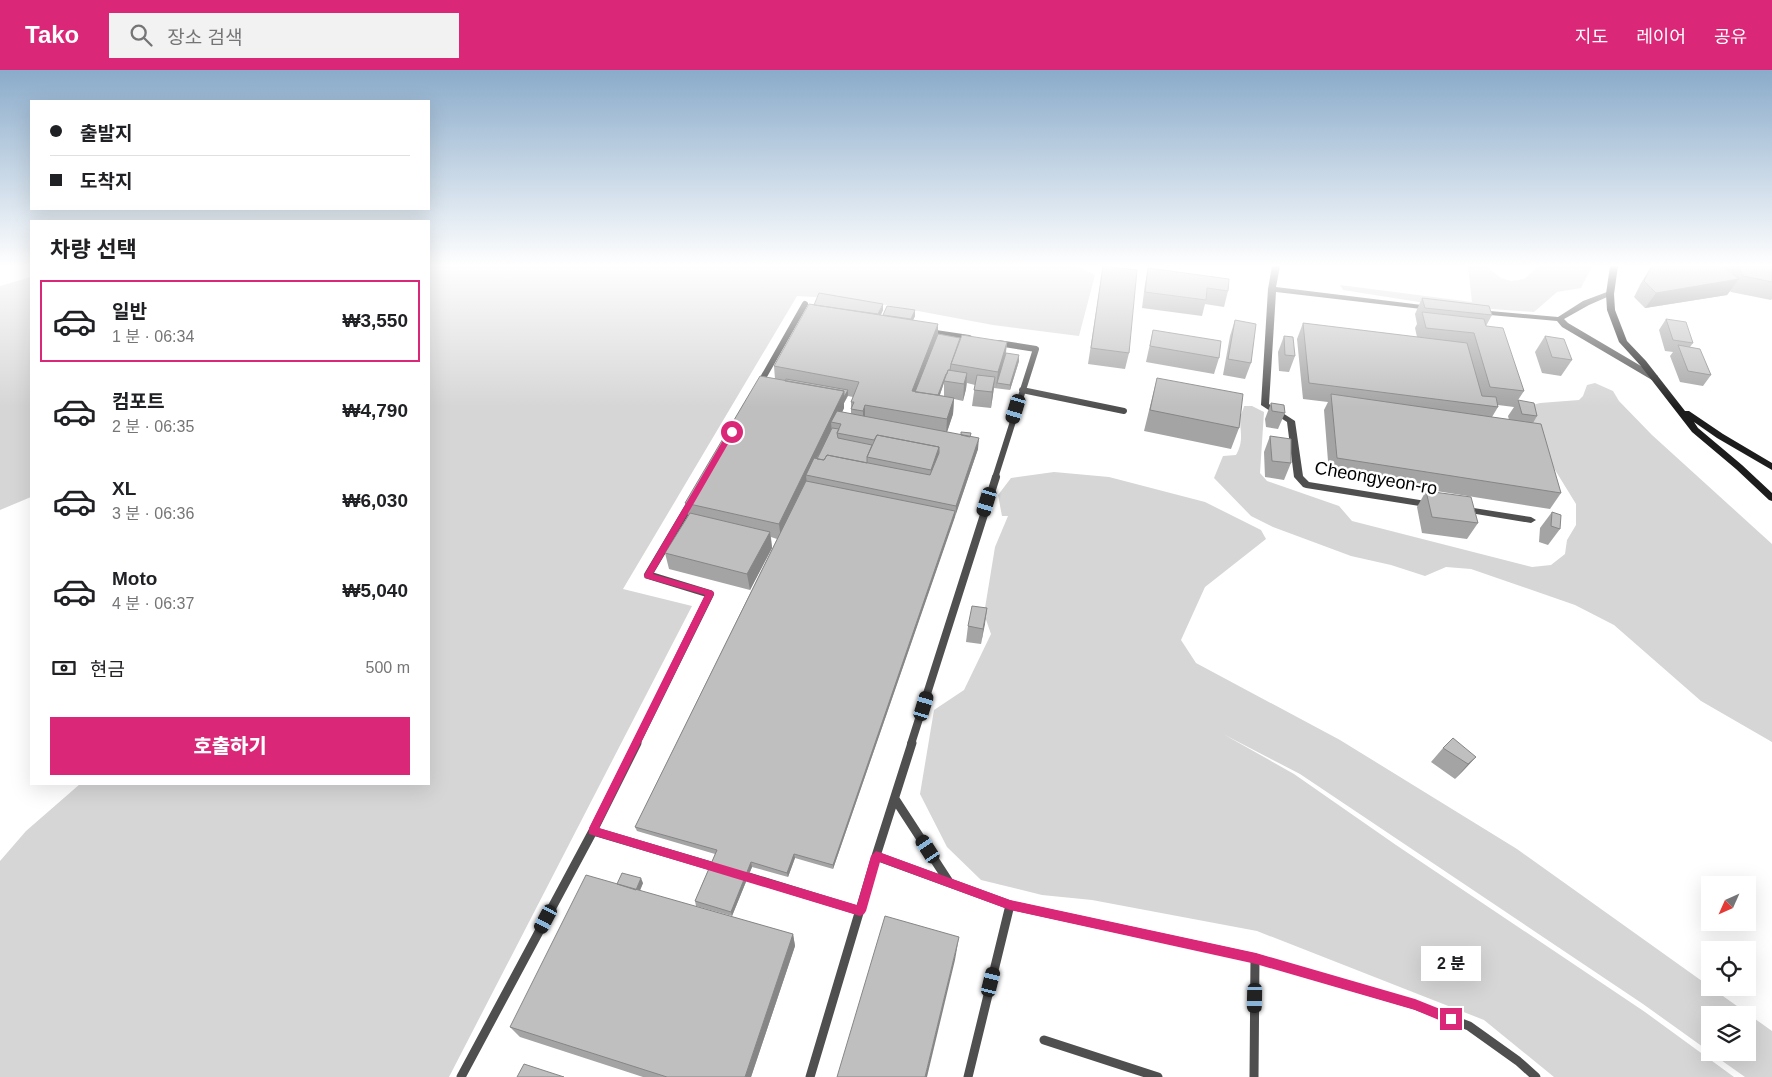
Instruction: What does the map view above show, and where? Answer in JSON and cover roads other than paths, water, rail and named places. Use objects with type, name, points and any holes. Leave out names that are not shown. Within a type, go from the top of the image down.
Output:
[{"type":"main road","points":[[1612,313],[1623,342],[1655,378],[1695,430],[1772,498]]},
{"type":"main road","points":[[1664,390],[1689,415],[1772,467]]},
{"type":"street","name":"Cheongyeon-ro","points":[[1271,313],[1265,405],[1291,421],[1299,477],[1306,485],[1443,506]]},
{"type":"street","points":[[1483,313],[1559,319],[1569,313]]},
{"type":"street","points":[[1559,319],[1565,325],[1655,378]]},
{"type":"street","name":"Cheongyeon-ro","points":[[1453,508],[1531,520]]},
{"type":"lane","points":[[755,392],[764,385],[800,313]]},
{"type":"lane","points":[[918,330],[977,339]]},
{"type":"lane","points":[[810,1077],[876,856],[1036,349],[987,341]]},
{"type":"lane","points":[[1022,390],[1124,411]]},
{"type":"lane","points":[[461,1077],[593,831],[710,594],[648,575],[696,492]]},
{"type":"lane","points":[[895,799],[949,882]]},
{"type":"lane","points":[[593,831],[860,911]]},
{"type":"lane","points":[[876,856],[1010,905],[1256,958],[1415,1005],[1469,1026],[1518,1060],[1536,1077]]},
{"type":"lane","points":[[968,1077],[1010,905]]},
{"type":"lane","points":[[1254,1077],[1256,958]]},
{"type":"lane","points":[[1044,1040],[1158,1077]]}]
